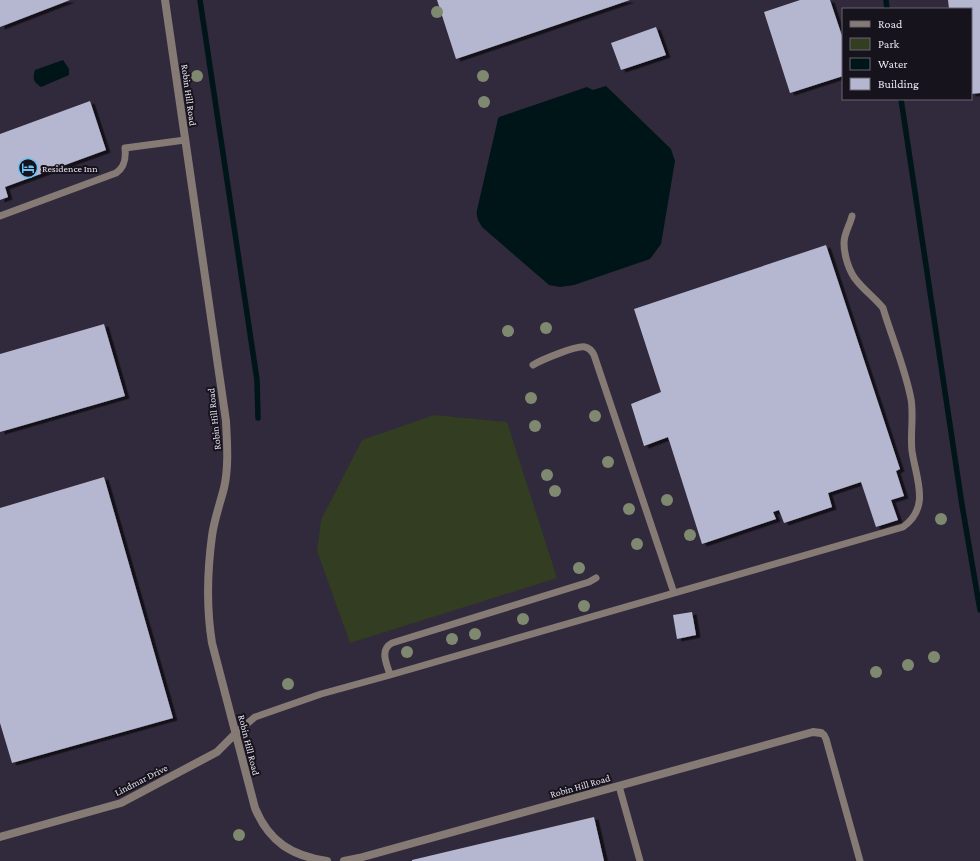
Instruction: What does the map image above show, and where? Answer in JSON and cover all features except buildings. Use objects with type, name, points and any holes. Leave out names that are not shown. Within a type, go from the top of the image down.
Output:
[{"type":"street","name":"Robin Hill Road","points":[[165,0],[226,428],[228,458],[224,487],[212,534],[207,590],[208,618],[216,661],[255,808],[260,820],[273,838],[292,850],[316,860],[327,861]]},
{"type":"street","name":"Robin Hill Road","points":[[344,861],[813,732],[821,733]]},
{"type":"street","name":"Lindmar Drive","points":[[0,837],[121,803],[217,752],[236,733]]},
{"type":"lane","points":[[0,216],[116,173],[124,164],[125,148],[185,140]]},
{"type":"lane","points":[[236,733],[255,717],[321,694],[903,527],[911,521],[916,514],[919,505],[920,491],[912,449],[911,400],[907,382],[883,308],[877,300],[856,281],[845,255],[844,243],[846,232],[852,216]]},
{"type":"lane","points":[[533,365],[539,361],[579,347],[588,348],[592,351],[674,593]]},
{"type":"lane","points":[[390,675],[384,650],[392,643],[589,582],[596,578]]},
{"type":"lane","points":[[821,733],[824,735],[826,740],[860,861]]},
{"type":"lane","points":[[619,786],[640,861]]},
{"type":"green space","points":[[434,415],[507,422],[557,578],[350,643],[317,551],[321,520],[362,440]]},
{"type":"water","points":[[63,60],[69,69],[69,75],[41,87],[35,82],[35,70]]},
{"type":"water","points":[[606,86],[671,149],[675,161],[661,244],[650,259],[574,285],[560,287],[549,285],[479,223],[477,210],[498,119],[499,117],[587,87],[593,90]]},
{"type":"waterway","points":[[200,0],[257,380],[258,418]]},
{"type":"waterway","points":[[886,0],[887,8]]},
{"type":"waterway","points":[[901,100],[962,505],[980,610]]},
{"type":"place","name":"Residence Inn","points":[[28,168]]}]
